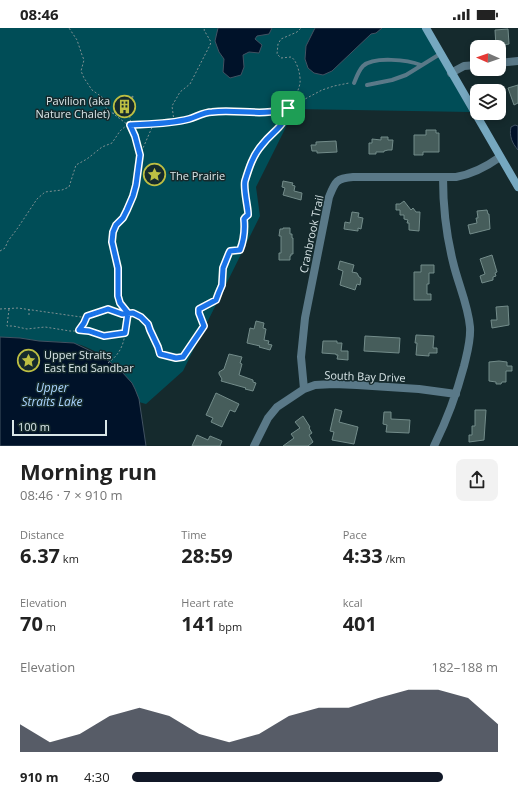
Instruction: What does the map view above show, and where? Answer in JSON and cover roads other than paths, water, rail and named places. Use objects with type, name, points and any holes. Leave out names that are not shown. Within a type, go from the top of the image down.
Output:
[{"type":"main road","points":[[426,28],[518,188]]},
{"type":"street","points":[[506,62],[518,61]]},
{"type":"street","points":[[451,73],[464,66],[470,66]]},
{"type":"street","name":"Cranbrook Trail","points":[[304,389],[301,357],[304,318],[329,197],[336,181],[342,178],[353,177],[456,177],[471,174],[500,157]]},
{"type":"street","points":[[434,446],[449,415],[470,343],[470,329],[465,300],[453,263],[446,227],[443,177]]},
{"type":"street","name":"South Bay Drive","points":[[254,446],[268,418],[277,407],[304,389],[315,385],[334,384],[456,394]]},
{"type":"lane","points":[[367,85],[392,80],[406,75],[440,54]]},
{"type":"lane","points":[[354,83],[362,66],[369,63],[397,60],[421,65]]},
{"type":"water","points":[[218,28],[272,28],[269,34],[257,36],[255,39],[262,45],[259,53],[249,52],[243,55],[244,67],[241,75],[230,78],[223,72],[224,59],[219,52],[215,41]]},
{"type":"water","points":[[315,28],[382,28],[376,33],[371,34],[332,71],[323,75],[314,73],[308,68],[305,59],[306,46]]},
{"type":"water","points":[[515,125],[518,126],[518,150],[513,142],[510,130],[511,127]]},
{"type":"water","name":"Upper Straits Lake","points":[[0,337],[74,343],[105,358],[122,372],[132,383],[135,389],[139,399],[146,446],[0,446]]},
{"type":"place","name":"Pavilion (aka Nature Chalet)","points":[[125,106]]},
{"type":"place","name":"The Prairie","points":[[154,175]]},
{"type":"place","name":"Upper Straits East End Sandbar","points":[[29,360]]}]
